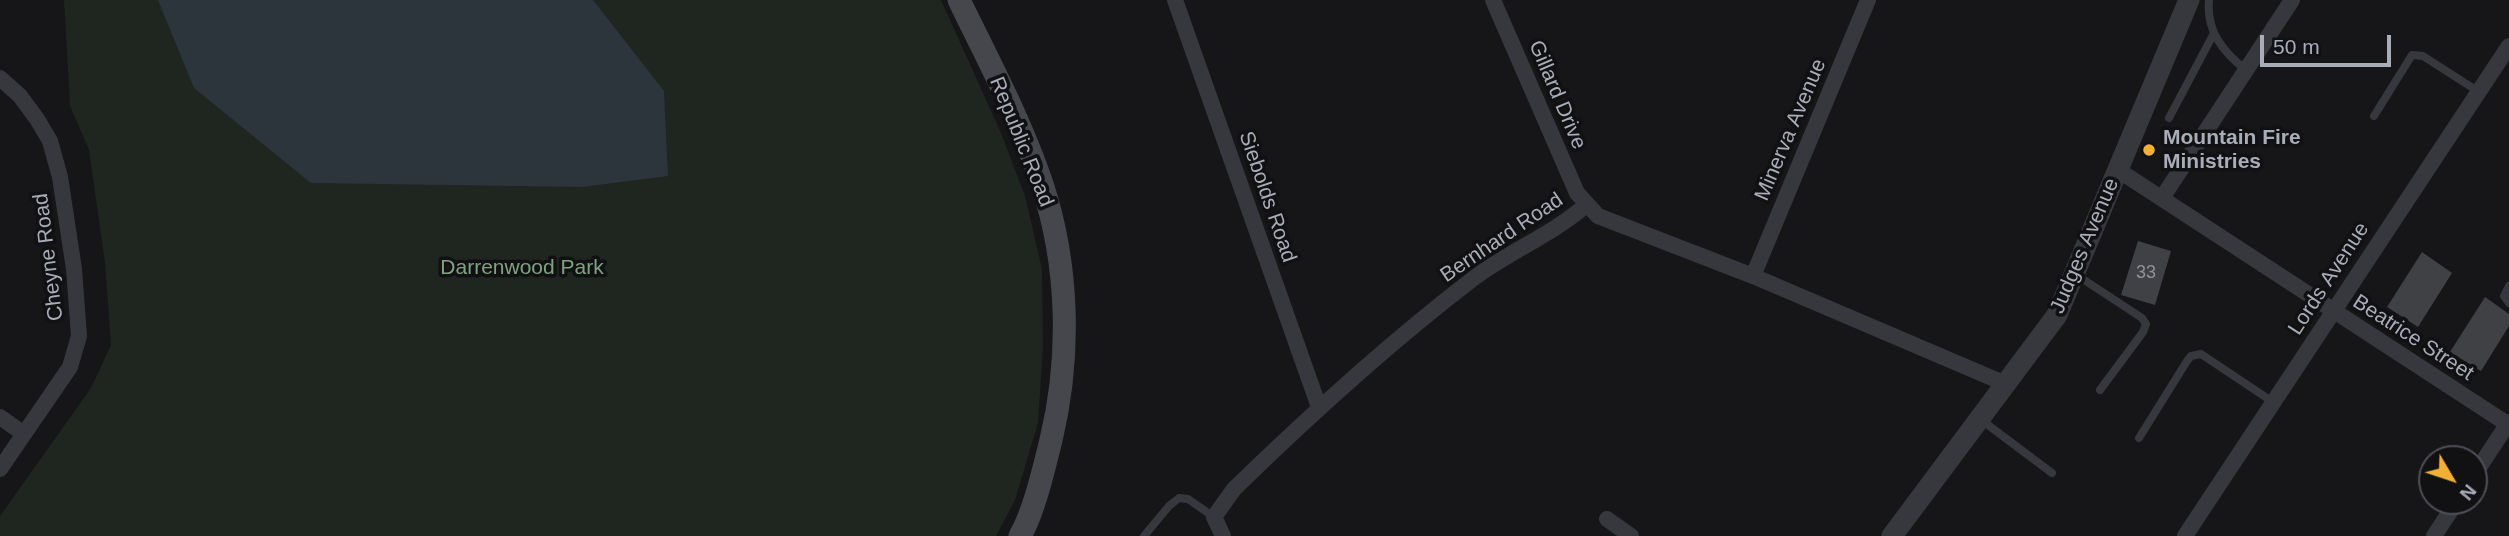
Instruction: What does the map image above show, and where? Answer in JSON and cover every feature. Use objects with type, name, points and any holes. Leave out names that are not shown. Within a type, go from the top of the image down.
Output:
[{"type":"main road","name":"Republic Road","points":[[959,0],[1031,155],[1053,222],[1062,277],[1064,331],[1057,415],[1045,467],[1020,536]]},
{"type":"street","name":"Siebolds Road","points":[[1175,0],[1319,407]]},
{"type":"street","name":"Gillard Drive","points":[[1493,0],[1566,170],[1586,205]]},
{"type":"street","name":"Minerva Avenue","points":[[1753,276],[1868,0]]},
{"type":"street","name":"Judges Avenue","points":[[1892,536],[2051,325],[2075,274],[2189,0]]},
{"type":"street","points":[[2162,198],[2292,0]]},
{"type":"street","name":"Lords Avenue","points":[[2185,536],[2509,46]]},
{"type":"street","name":"Cheyne Road","points":[[0,78],[20,96],[50,141],[60,177],[79,316],[79,336],[71,367],[0,469]]},
{"type":"street","name":"Beatrice Street","points":[[2118,170],[2508,424]]},
{"type":"street","name":"Bernhard Road","points":[[1214,517],[1234,489],[1319,407],[1476,276],[1566,222],[1586,205],[1598,216],[1753,276],[1954,359],[2006,384]]},
{"type":"street","points":[[0,417],[24,434]]},
{"type":"street","points":[[2488,454],[2508,424]]},
{"type":"street","points":[[2434,536],[2448,515]]},
{"type":"street","points":[[1214,517],[1223,536]]},
{"type":"street","points":[[1607,519],[1631,536]]},
{"type":"lane","points":[[2209,0],[2208,13],[2214,33],[2227,55],[2246,70]]},
{"type":"lane","points":[[2169,118],[2214,33]]},
{"type":"lane","points":[[2374,116],[2412,55],[2423,56],[2479,92]]},
{"type":"lane","points":[[2075,274],[2142,318],[2146,324],[2101,390]]},
{"type":"lane","points":[[2509,286],[2504,296],[2509,303]]},
{"type":"lane","points":[[2139,438],[2187,361],[2196,354],[2202,354],[2273,402]]},
{"type":"lane","points":[[1980,419],[2052,473]]},
{"type":"lane","points":[[1144,536],[1179,498],[1188,499],[1214,517]]},
{"type":"green space","name":"Darrenwood Park","points":[[64,0],[941,0],[1001,133],[1025,196],[1042,269],[1043,347],[1038,423],[1015,500],[996,536],[0,536],[0,516],[91,388],[111,345],[105,263],[89,150],[70,106]]},
{"type":"shaded area","points":[[158,0],[593,0],[664,91],[668,176],[582,187],[311,183],[194,88]]},
{"type":"building","points":[[2138,241],[2171,251],[2155,305],[2121,295]]},
{"type":"building","points":[[2422,252],[2452,273],[2418,327],[2387,307]]},
{"type":"building","points":[[2485,297],[2509,314],[2509,326],[2481,371],[2450,352]]},
{"type":"place","name":"Mountain Fire Ministries","points":[[2149,150]]}]
